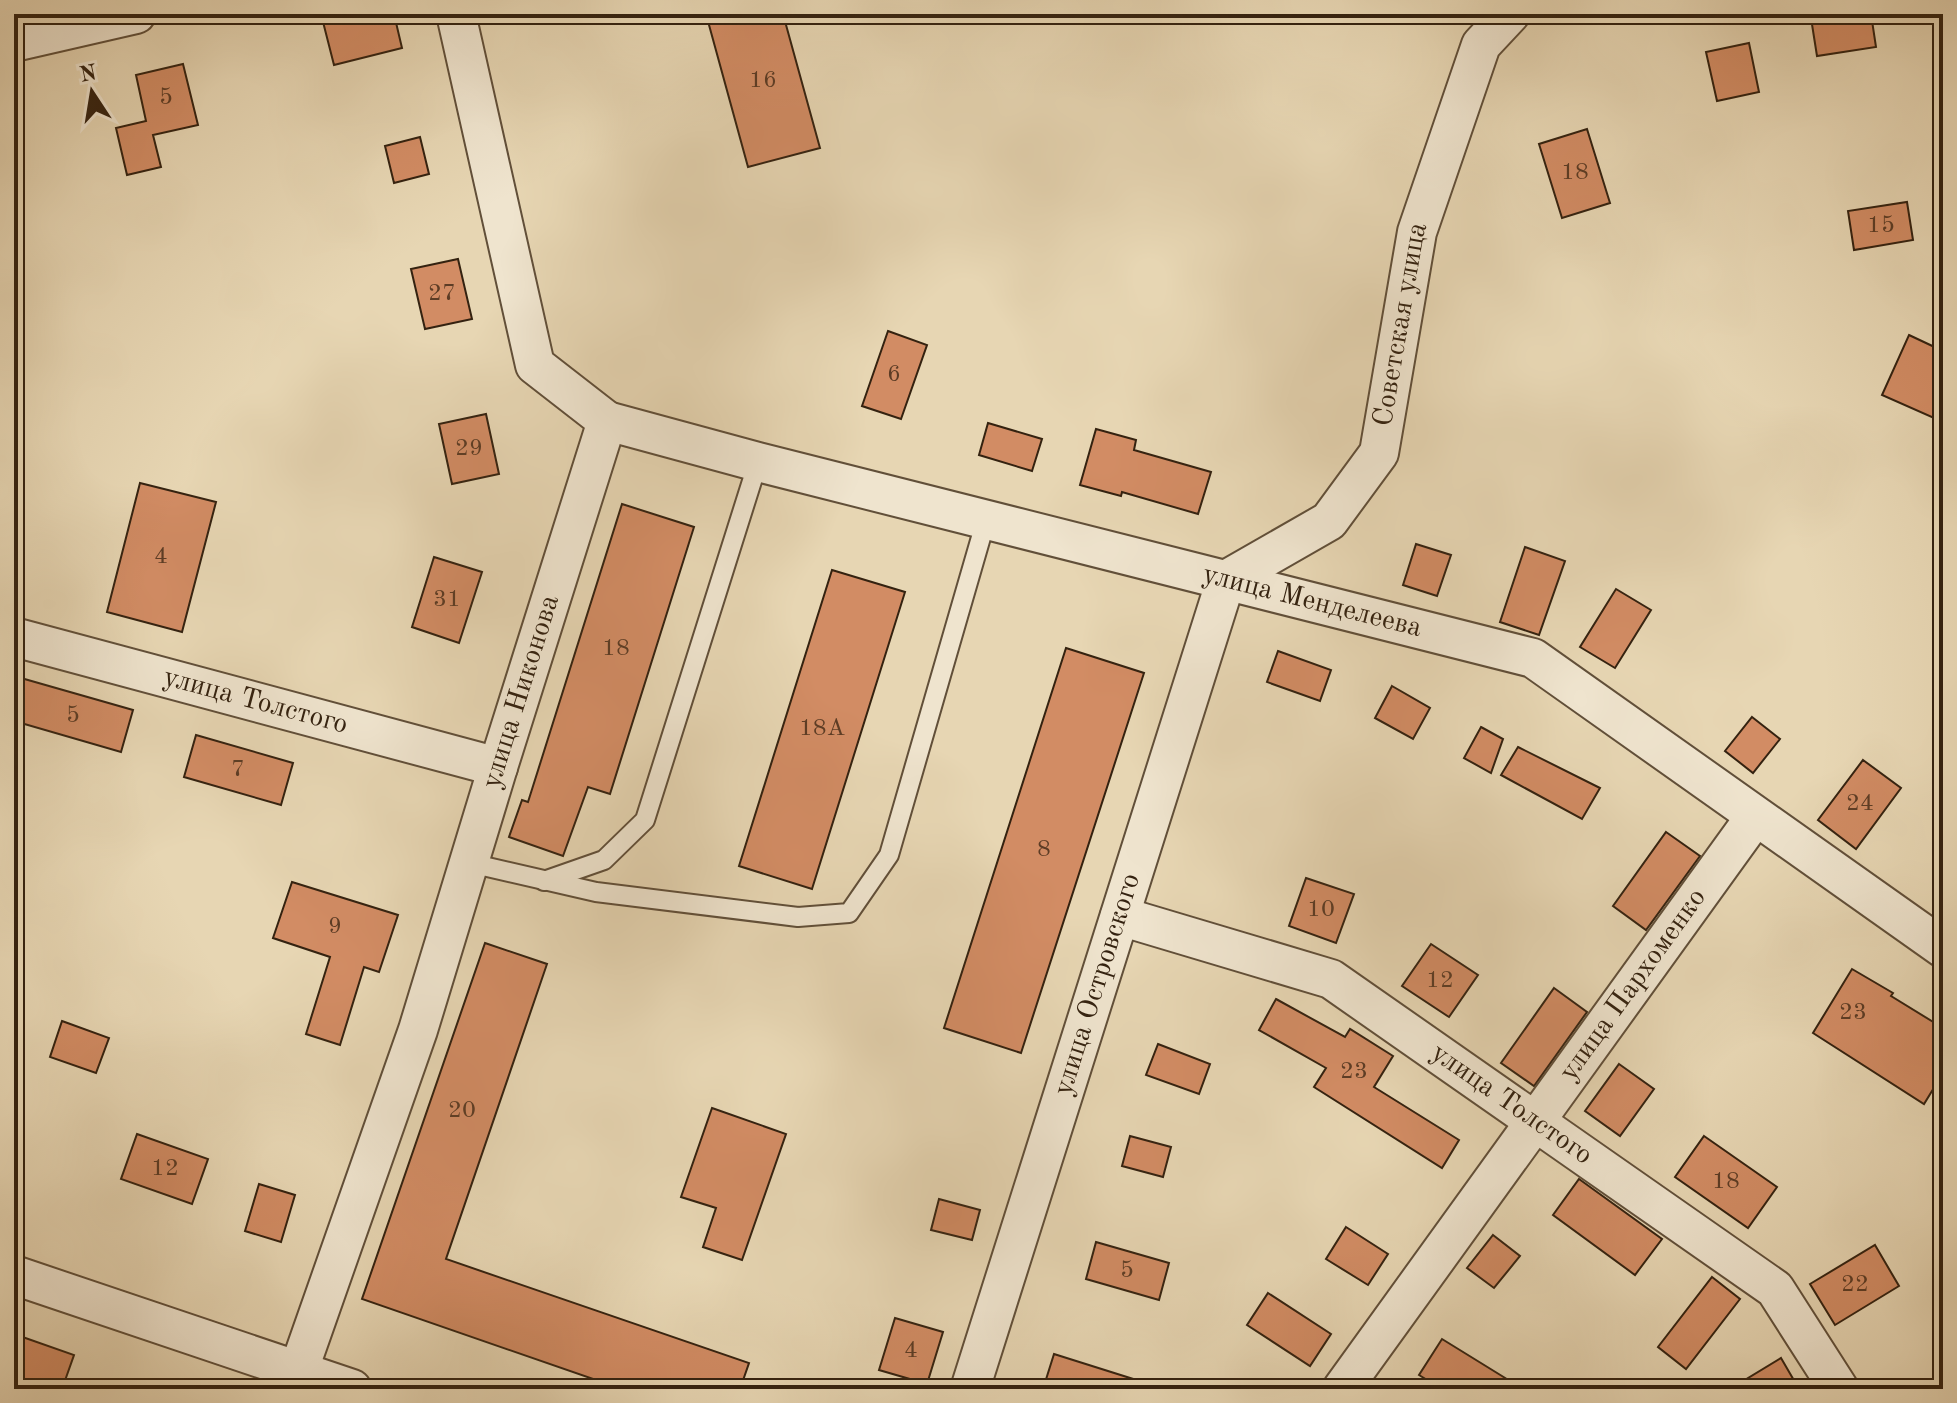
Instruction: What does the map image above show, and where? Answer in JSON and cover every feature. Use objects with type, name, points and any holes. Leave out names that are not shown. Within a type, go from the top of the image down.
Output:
[{"type":"street","points":[[14,42],[136,14]]},
{"type":"street","points":[[456,14],[535,365],[607,421]]},
{"type":"street","name":"Советская улица","points":[[1226,580],[1329,521],[1379,453],[1417,232],[1481,45],[1510,14]]},
{"type":"street","name":"улица Менделеева","points":[[607,421],[1533,658],[1943,948]]},
{"type":"street","name":"улица Никонова","points":[[296,1380],[418,1030],[607,421]]},
{"type":"street","name":"улица Островского","points":[[970,1389],[1226,580]]},
{"type":"street","name":"улица Толстого","points":[[14,637],[498,767]]},
{"type":"street","name":"улица Пархоменко","points":[[1356,1385],[1537,1122],[1755,817]]},
{"type":"street","name":"улица Толстого","points":[[1120,916],[1331,979],[1775,1289],[1839,1389]]},
{"type":"street","points":[[14,1275],[296,1380],[352,1389]]},
{"type":"lane","points":[[544,881],[604,860],[645,820],[758,462]]},
{"type":"lane","points":[[470,863],[596,892],[798,917],[849,913],[889,855],[986,520]]},
{"type":"building","points":[[321,14],[394,14],[402,48],[334,65]]},
{"type":"building","points":[[706,14],[783,14],[820,148],[748,167]]},
{"type":"building","points":[[1871,14],[1876,47],[1817,56],[1811,18]]},
{"type":"building","points":[[1749,43],[1759,92],[1717,101],[1706,52]]},
{"type":"building","points":[[183,64],[198,125],[153,135],[161,167],[127,175],[116,128],[146,121],[136,75]]},
{"type":"building","points":[[1587,129],[1610,203],[1562,218],[1539,144]]},
{"type":"building","points":[[420,137],[429,174],[394,183],[385,146]]},
{"type":"building","points":[[1907,202],[1913,240],[1854,250],[1848,211]]},
{"type":"building","points":[[458,259],[472,319],[425,329],[411,269]]},
{"type":"building","points":[[888,331],[927,345],[901,419],[862,406]]},
{"type":"building","points":[[1909,335],[1943,351],[1943,422],[1882,395]]},
{"type":"building","points":[[486,414],[499,474],[452,484],[439,424]]},
{"type":"building","points":[[988,423],[1042,439],[1032,471],[979,455]]},
{"type":"building","points":[[1096,429],[1136,440],[1134,450],[1211,472],[1198,514],[1122,492],[1121,496],[1080,485]]},
{"type":"building","points":[[140,483],[216,502],[182,632],[107,612]]},
{"type":"building","points":[[622,504],[694,527],[610,794],[588,787],[563,856],[509,837],[522,800],[528,802]]},
{"type":"building","points":[[1416,544],[1451,555],[1437,596],[1403,585]]},
{"type":"building","points":[[1525,547],[1565,561],[1539,635],[1500,622]]},
{"type":"building","points":[[434,557],[482,572],[459,643],[412,627]]},
{"type":"building","points":[[832,570],[905,592],[812,889],[739,866]]},
{"type":"building","points":[[1616,589],[1651,610],[1615,668],[1580,647]]},
{"type":"building","points":[[1066,648],[1144,673],[1021,1053],[944,1028]]},
{"type":"building","points":[[1278,651],[1331,670],[1320,701],[1267,682]]},
{"type":"building","points":[[14,676],[133,710],[121,752],[14,721]]},
{"type":"building","points":[[1392,686],[1430,708],[1413,739],[1375,718]]},
{"type":"building","points":[[1752,717],[1780,739],[1753,773],[1725,751]]},
{"type":"building","points":[[1481,727],[1503,739],[1491,773],[1464,758]]},
{"type":"building","points":[[196,735],[293,763],[281,805],[184,777]]},
{"type":"building","points":[[1518,747],[1600,788],[1582,819],[1501,775]]},
{"type":"building","points":[[1863,760],[1901,788],[1856,849],[1818,820]]},
{"type":"building","points":[[1666,832],[1700,856],[1646,930],[1613,906]]},
{"type":"building","points":[[1306,878],[1354,894],[1336,943],[1289,926]]},
{"type":"building","points":[[292,882],[398,915],[379,972],[364,967],[340,1045],[306,1034],[330,957],[273,938]]},
{"type":"building","points":[[485,943],[547,964],[446,1259],[749,1363],[740,1389],[622,1389],[362,1299]]},
{"type":"building","points":[[1431,944],[1478,975],[1449,1017],[1402,986]]},
{"type":"building","points":[[1852,969],[1943,1028],[1943,1073],[1924,1104],[1813,1033]]},
{"type":"building","points":[[1554,988],[1587,1012],[1534,1086],[1501,1063]]},
{"type":"building","points":[[1276,999],[1345,1037],[1350,1029],[1393,1056],[1374,1087],[1459,1140],[1442,1168],[1314,1087],[1326,1068],[1259,1030]]},
{"type":"building","points":[[62,1021],[109,1038],[96,1073],[50,1057]]},
{"type":"building","points":[[1158,1044],[1210,1064],[1199,1094],[1146,1075]]},
{"type":"building","points":[[1619,1064],[1654,1089],[1620,1136],[1585,1111]]},
{"type":"building","points":[[712,1108],[786,1134],[742,1260],[703,1247],[716,1208],[681,1197]]},
{"type":"building","points":[[137,1134],[208,1159],[192,1204],[121,1179]]},
{"type":"building","points":[[1130,1136],[1171,1147],[1163,1177],[1122,1166]]},
{"type":"building","points":[[1704,1136],[1777,1187],[1748,1228],[1675,1177]]},
{"type":"building","points":[[1579,1179],[1662,1239],[1635,1275],[1553,1215]]},
{"type":"building","points":[[259,1184],[295,1195],[281,1242],[245,1231]]},
{"type":"building","points":[[939,1199],[980,1210],[972,1240],[931,1230]]},
{"type":"building","points":[[1346,1227],[1388,1254],[1368,1285],[1326,1259]]},
{"type":"building","points":[[1493,1235],[1520,1256],[1494,1288],[1467,1268]]},
{"type":"building","points":[[1096,1242],[1169,1263],[1159,1300],[1086,1279]]},
{"type":"building","points":[[1875,1245],[1899,1286],[1835,1325],[1810,1284]]},
{"type":"building","points":[[1712,1277],[1740,1299],[1686,1369],[1658,1347]]},
{"type":"building","points":[[1268,1293],[1331,1334],[1310,1366],[1247,1325]]},
{"type":"building","points":[[895,1318],[943,1332],[927,1384],[879,1370]]},
{"type":"building","points":[[14,1334],[74,1355],[62,1389],[14,1389]]},
{"type":"building","points":[[1442,1339],[1523,1389],[1442,1389],[1419,1375]]},
{"type":"building","points":[[1054,1354],[1146,1383],[1145,1389],[1043,1389]]},
{"type":"building","points":[[1781,1358],[1799,1389],[1730,1389]]}]
